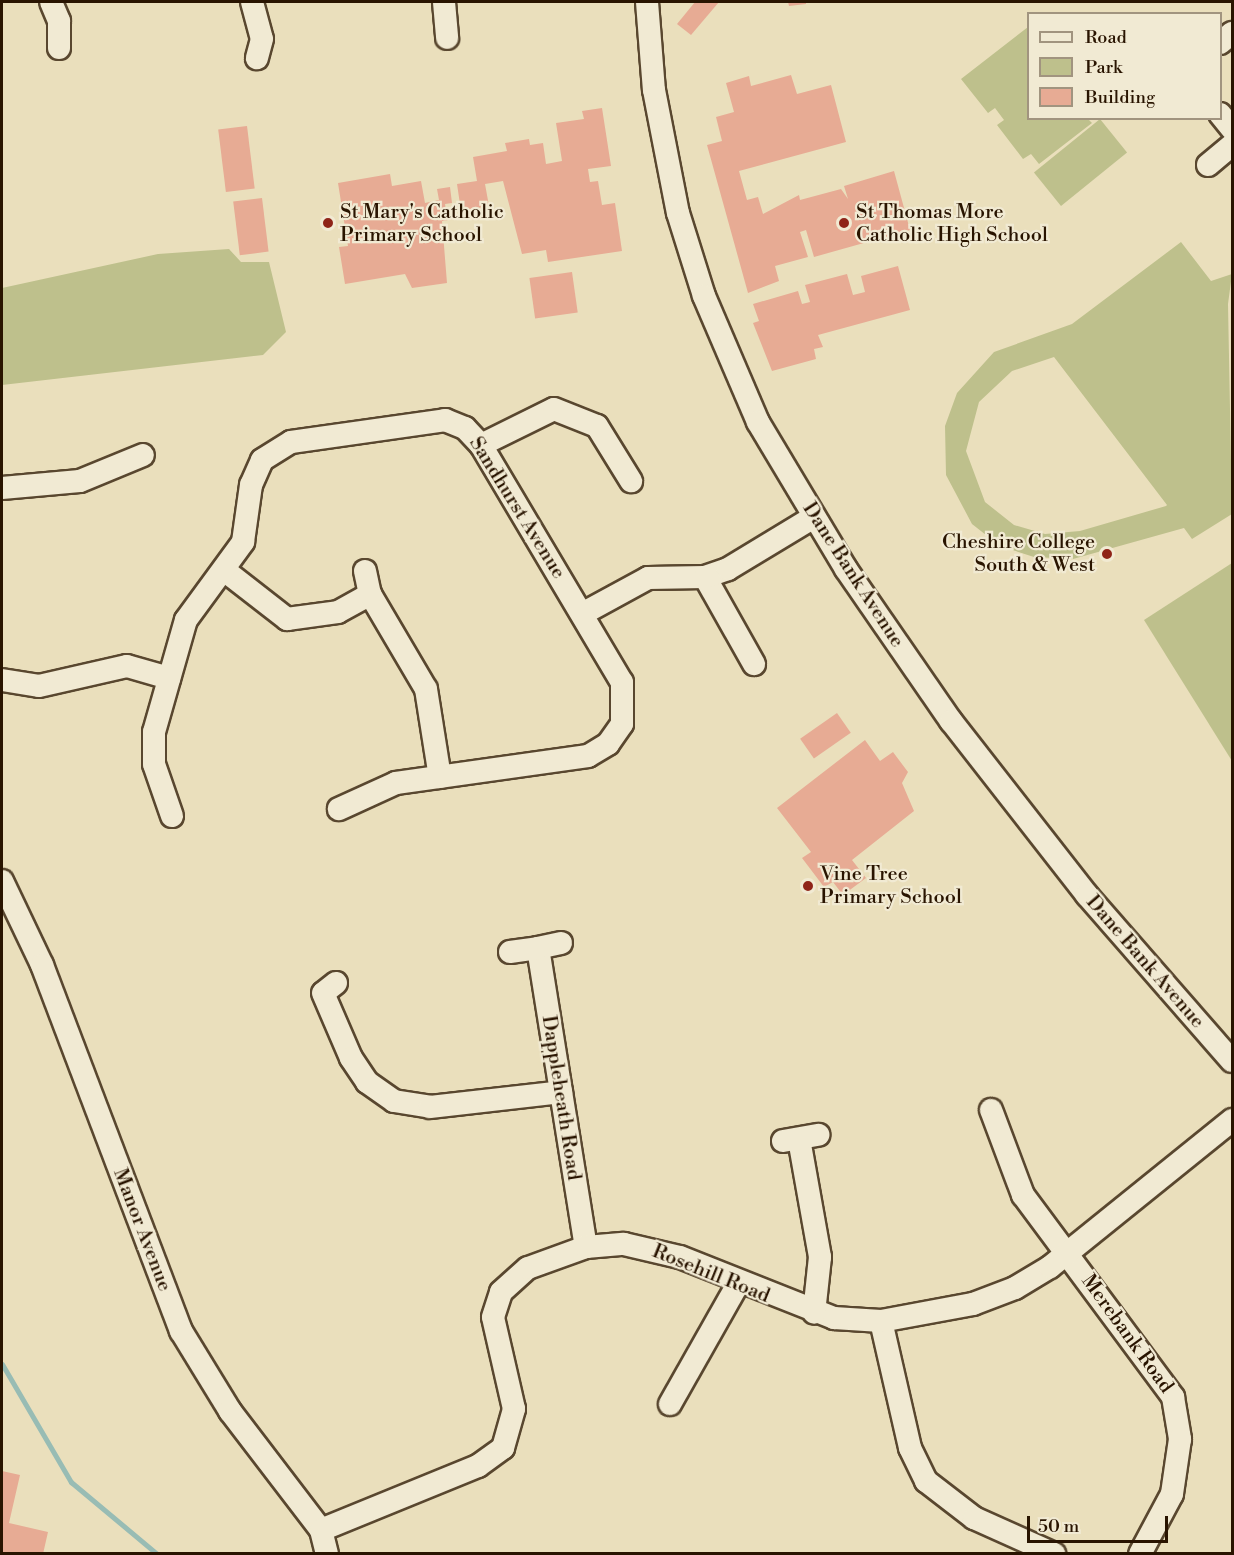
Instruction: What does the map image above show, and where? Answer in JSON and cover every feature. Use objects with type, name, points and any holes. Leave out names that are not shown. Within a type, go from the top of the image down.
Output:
[{"type":"street","points":[[51,2],[59,21],[59,48]]},
{"type":"street","points":[[252,2],[261,39],[257,58]]},
{"type":"street","points":[[444,2],[447,38]]},
{"type":"street","name":"Dane Bank Avenue","points":[[647,2],[665,156],[693,262],[747,400],[814,517],[904,654],[1027,821],[1233,1061]]},
{"type":"street","points":[[1222,115],[1233,129]]},
{"type":"street","points":[[1208,165],[1233,145]]},
{"type":"street","points":[[481,445],[554,409],[597,426],[631,481]]},
{"type":"street","name":"Sandhurst Avenue","points":[[172,816],[153,751],[169,678],[193,607],[224,570],[246,533],[258,467],[282,444],[445,420],[465,428],[481,445],[582,614],[626,695],[622,724],[608,744],[588,756],[384,786],[339,809]]},
{"type":"street","points":[[2,488],[80,481],[143,455]]},
{"type":"street","points":[[582,614],[648,578],[705,577],[814,517]]},
{"type":"street","points":[[224,570],[287,619],[349,609],[370,594]]},
{"type":"street","points":[[365,571],[370,594],[426,689],[440,777]]},
{"type":"street","points":[[705,577],[754,664]]},
{"type":"street","points":[[2,680],[39,687],[127,666],[169,678]]},
{"type":"street","name":"Manor Avenue","points":[[2,881],[42,965],[181,1331],[230,1411],[321,1530],[327,1554]]},
{"type":"street","points":[[510,952],[561,943]]},
{"type":"street","name":"Dappleheath Road","points":[[537,948],[586,1247]]},
{"type":"street","points":[[322,991],[358,1072],[394,1101],[430,1107],[561,1092]]},
{"type":"street","name":"Merebank Road","points":[[992,1110],[1014,1181],[1168,1387],[1176,1408],[1180,1439],[1172,1494],[1140,1554]]},
{"type":"street","name":"Rosehill Road","points":[[321,1530],[496,1455],[508,1439],[514,1409],[494,1328],[494,1307],[510,1281],[528,1268],[586,1247],[606,1243],[657,1250],[814,1313],[881,1320],[996,1296],[1068,1253],[1233,1120]]},
{"type":"street","points":[[800,1138],[820,1257],[814,1313]]},
{"type":"street","points":[[682,1395],[738,1284]]},
{"type":"street","points":[[881,1320],[910,1448],[926,1481],[974,1518],[1054,1554]]},
{"type":"green space","points":[[1027,28],[1027,120],[1089,120],[1092,123],[1039,164],[1031,154],[1023,159],[997,125],[1004,120],[995,108],[988,113],[961,79]]},
{"type":"green space","points":[[1101,120],[1127,152],[1061,206],[1034,172]]},
{"type":"green space","points":[[1181,242],[1211,281],[1232,274],[1228,304],[1232,514],[1192,539],[1184,528],[1073,559],[1034,557],[1000,546],[972,524],[946,475],[945,426],[957,393],[994,352],[1072,324]],"holes":[[[1054,357],[1167,505],[1080,531],[1045,534],[1014,525],[985,502],[966,451],[979,402],[1012,371]]]},
{"type":"green space","points":[[229,249],[241,262],[269,262],[286,332],[263,355],[2,385],[2,288],[158,254]]},
{"type":"green space","points":[[1232,563],[1232,761],[1144,620]]},
{"type":"building","points":[[695,2],[719,2],[691,35],[677,24]]},
{"type":"building","points":[[788,2],[806,2],[806,4],[789,6]]},
{"type":"building","points":[[791,75],[797,94],[831,85],[846,142],[739,171],[747,200],[758,197],[763,214],[799,195],[800,200],[841,189],[848,199],[844,186],[894,171],[910,230],[814,257],[806,230],[800,232],[808,257],[775,266],[779,281],[748,293],[707,145],[722,141],[716,117],[734,112],[726,83],[749,76],[751,86]]},
{"type":"building","points":[[602,108],[611,166],[588,169],[590,182],[598,181],[602,205],[615,203],[622,251],[548,262],[546,250],[522,254],[503,181],[485,184],[489,206],[461,211],[457,184],[477,181],[473,157],[507,151],[505,143],[529,139],[530,145],[543,143],[546,164],[562,161],[556,123],[584,119],[582,111]]},
{"type":"building","points":[[247,126],[255,189],[226,192],[218,130]]},
{"type":"building","points":[[390,174],[392,186],[421,181],[425,203],[439,200],[437,189],[450,187],[452,203],[445,204],[448,220],[442,221],[447,283],[412,288],[405,274],[345,284],[339,247],[348,246],[338,183]]},
{"type":"building","points":[[262,198],[269,252],[240,255],[233,202]]},
{"type":"building","points":[[898,266],[910,310],[818,335],[823,347],[814,349],[816,359],[772,371],[753,323],[759,321],[753,304],[798,291],[802,304],[810,302],[805,285],[847,274],[853,295],[865,292],[861,276]]},
{"type":"building","points":[[572,272],[578,313],[535,319],[529,278]]},
{"type":"building","points":[[837,713],[851,733],[814,758],[800,739]]},
{"type":"building","points":[[865,740],[880,761],[893,752],[908,772],[902,783],[914,811],[852,860],[866,878],[843,895],[833,882],[824,887],[802,858],[811,852],[777,808]]},
{"type":"building","points":[[2,1471],[20,1475],[9,1523],[48,1532],[43,1554],[2,1554]]},
{"type":"waterway","points":[[2,1364],[71,1482],[157,1554]]},
{"type":"place","name":"St Mary's Catholic Primary School","points":[[328,223]]},
{"type":"place","name":"St Thomas More Catholic High School","points":[[844,223]]},
{"type":"place","name":"Cheshire College South & West","points":[[1107,554]]},
{"type":"place","name":"Vine Tree Primary School","points":[[808,886]]}]
